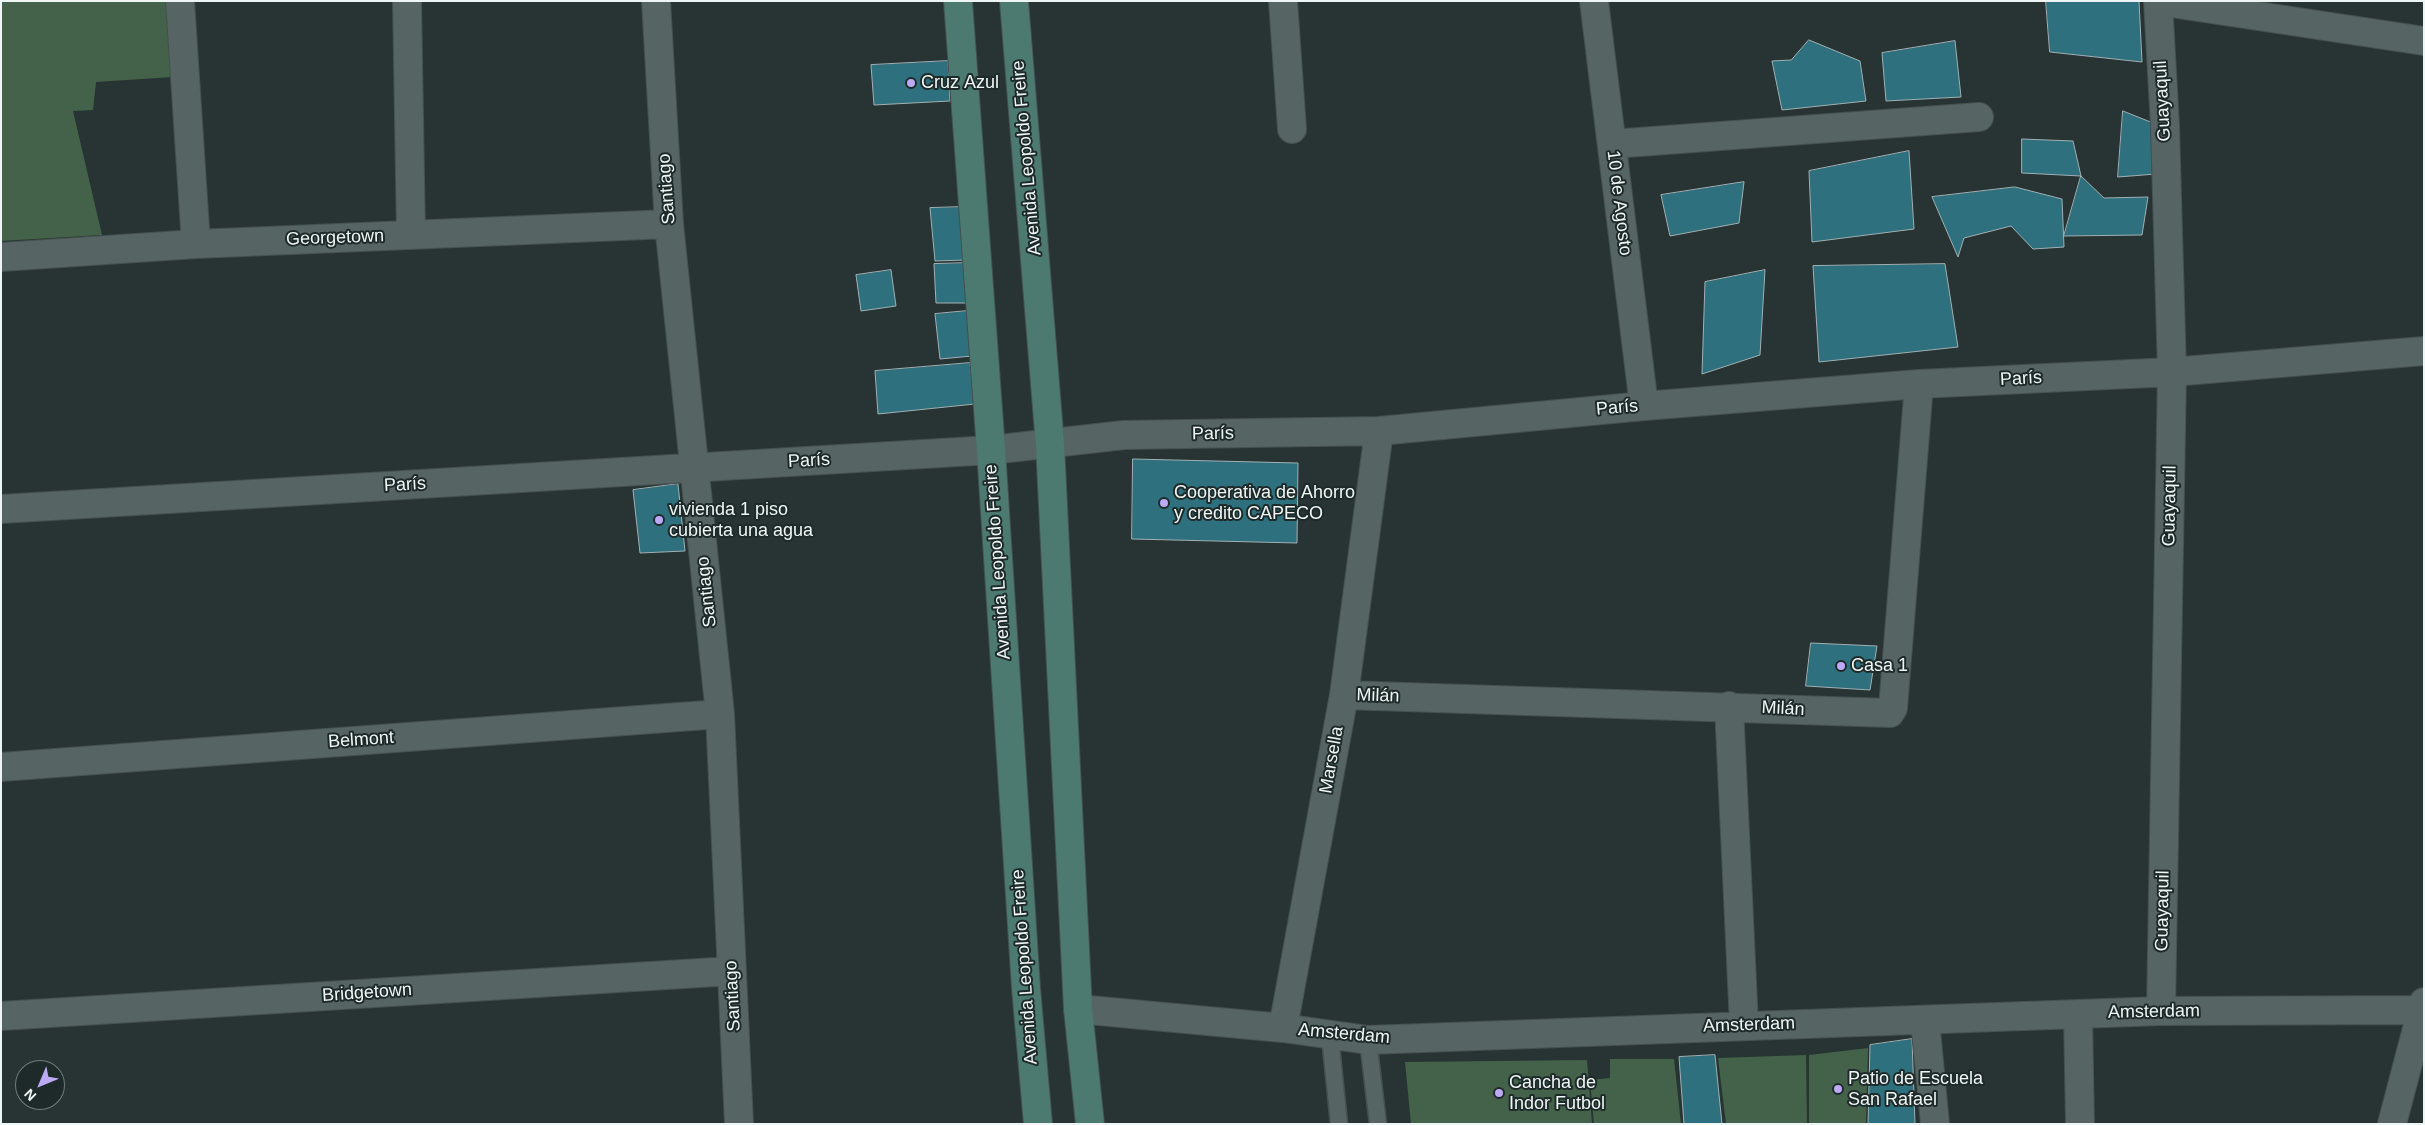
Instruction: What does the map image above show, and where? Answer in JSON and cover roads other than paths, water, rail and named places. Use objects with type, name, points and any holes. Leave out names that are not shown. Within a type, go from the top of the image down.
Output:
[{"type":"main road","name":"Avenida Leopoldo Freire","points":[[958,1],[991,450],[1026,988],[1038,1124]]},
{"type":"main road","name":"Avenida Leopoldo Freire","points":[[1014,1],[1050,445],[1078,1009],[1090,1124]]},
{"type":"street","points":[[180,1],[196,244]]},
{"type":"street","points":[[407,1],[411,235]]},
{"type":"street","name":"Santiago","points":[[656,1],[669,224],[720,714],[739,1124]]},
{"type":"street","points":[[1283,1],[1292,129]]},
{"type":"street","name":"10 de Agosto","points":[[1594,1],[1644,406]]},
{"type":"street","points":[[2158,1],[2424,41]]},
{"type":"street","name":"Guayaquil","points":[[2158,1],[2165,136],[2172,372],[2161,1011]]},
{"type":"street","points":[[1612,144],[1979,117]]},
{"type":"street","name":"Georgetown","points":[[1,257],[196,244],[669,224]]},
{"type":"street","name":"París","points":[[1,509],[991,450],[1050,445],[1124,435],[1379,431],[1644,406],[1919,384],[2172,372],[2424,351]]},
{"type":"street","name":"Milán","points":[[1344,695],[1729,706],[1890,713],[1893,708],[1919,384]]},
{"type":"street","name":"Marsella","points":[[1283,1028],[1344,695],[1379,431]]},
{"type":"street","points":[[1729,706],[1744,1025]]},
{"type":"street","name":"Belmont","points":[[1,767],[720,714]]},
{"type":"street","name":"Bridgetown","points":[[1,1016],[732,971]]},
{"type":"street","points":[[2392,1124],[2423,1006]]},
{"type":"street","name":"Amsterdam","points":[[1078,1009],[1283,1028],[1368,1040],[2161,1011],[2423,1006]]},
{"type":"street","points":[[2078,1014],[2080,1124]]},
{"type":"street","points":[[1924,1020],[1935,1124]]},
{"type":"lane","points":[[1330,1036],[1339,1124]]},
{"type":"lane","points":[[1368,1040],[1378,1124]]},
{"type":"place","name":"Cruz Azul","points":[[911,83]]},
{"type":"place","name":"Cooperativa de Ahorro y credito CAPECO","points":[[1164,503]]},
{"type":"place","name":"vivienda 1 piso cubierta una agua","points":[[659,520]]},
{"type":"place","name":"Casa 1","points":[[1841,666]]},
{"type":"place","name":"Patio de Escuela San Rafael","points":[[1838,1089]]},
{"type":"place","name":"Cancha de Indor Futbol","points":[[1499,1093]]}]
